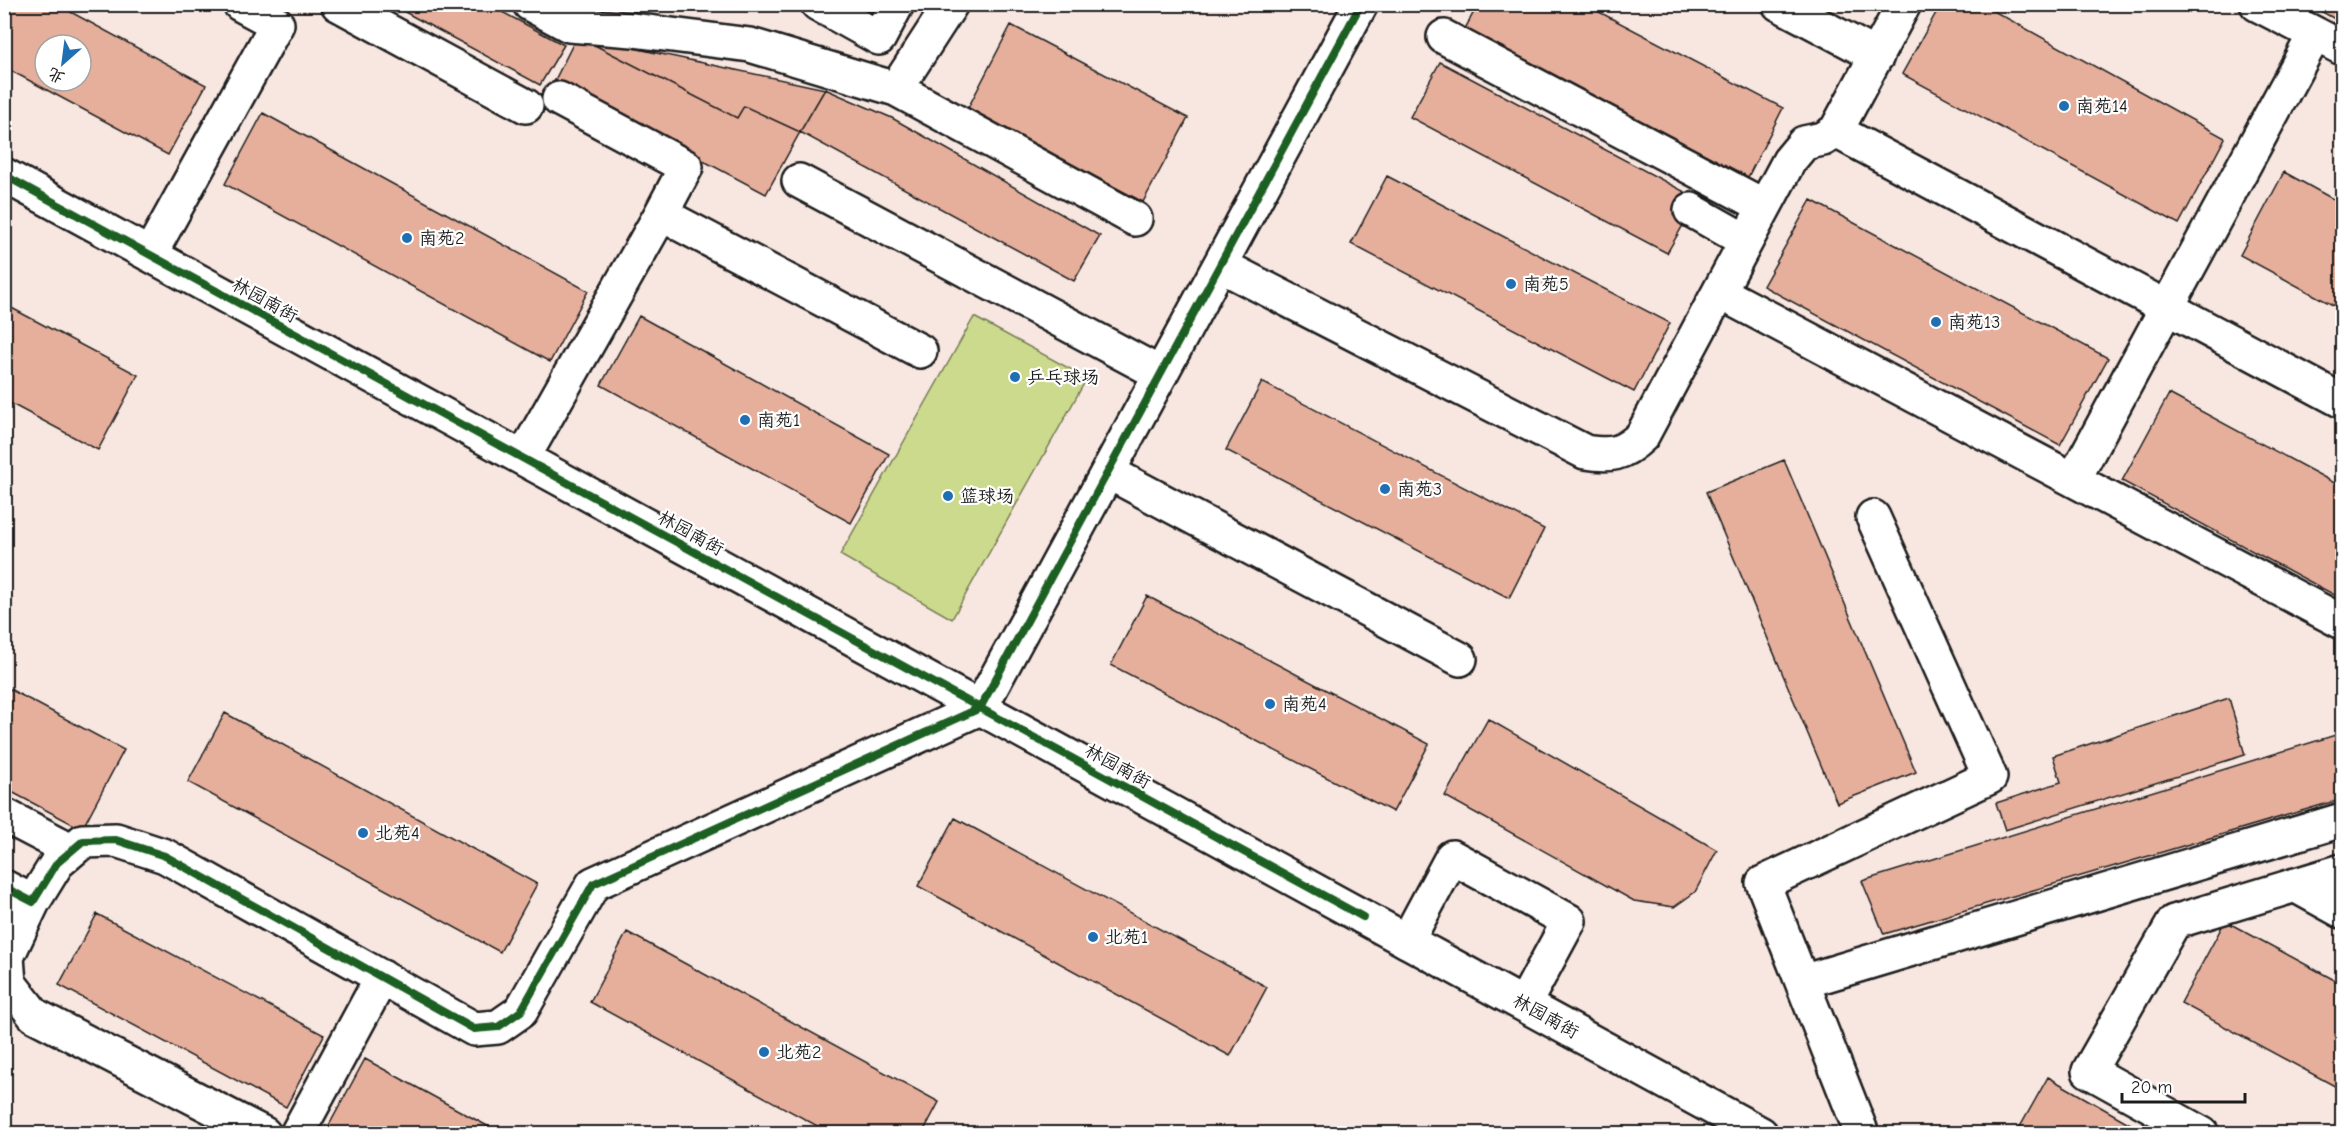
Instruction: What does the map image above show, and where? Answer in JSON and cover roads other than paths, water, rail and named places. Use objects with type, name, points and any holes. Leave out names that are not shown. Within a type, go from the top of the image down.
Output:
[{"type":"street","points":[[150,254],[277,24],[240,4]]},
{"type":"street","points":[[338,4],[526,106]]},
{"type":"street","points":[[530,4],[569,25],[633,30],[750,45],[896,89],[1135,219]]},
{"type":"street","points":[[818,4],[879,38],[897,4]]},
{"type":"street","points":[[896,89],[951,4]]},
{"type":"street","points":[[264,1134],[34,1015],[9,983],[7,957],[33,902],[57,863],[83,841],[116,840],[165,856],[474,1029],[498,1027],[520,1011],[593,884],[980,708],[1361,4]]},
{"type":"street","points":[[1779,4],[1877,56]]},
{"type":"street","points":[[1220,265],[1585,452],[1606,455],[1628,449],[1642,436],[1789,161],[1804,143],[1822,139],[1836,131],[1904,4]]},
{"type":"street","points":[[2074,479],[2166,307],[2329,41],[2257,4]]},
{"type":"street","points":[[1444,37],[1764,206]]},
{"type":"street","points":[[523,458],[686,167],[559,99]]},
{"type":"street","points":[[1836,131],[2343,401]]},
{"type":"street","name":"林园南街","points":[[4,175],[1761,1134]]},
{"type":"street","points":[[799,181],[1161,374]]},
{"type":"street","points":[[1691,210],[1746,241]]},
{"type":"street","points":[[661,214],[920,351]]},
{"type":"street","points":[[1719,292],[2343,622]]},
{"type":"street","points":[[1108,472],[1460,659]]},
{"type":"street","points":[[1862,1134],[1763,883],[1990,777],[1873,517]]},
{"type":"street","points":[[4,815],[71,850]]},
{"type":"street","points":[[1802,982],[2343,820]]},
{"type":"street","points":[[1407,940],[1452,857],[1569,921],[1524,1004]]},
{"type":"street","points":[[2202,1134],[2089,1071],[2174,922],[2343,871]]},
{"type":"street","points":[[2295,885],[2343,911]]},
{"type":"street","points":[[4,887],[33,902]]},
{"type":"street","points":[[297,1134],[382,977]]},
{"type":"place","name":"南苑14","points":[[2064,106]]},
{"type":"place","name":"南苑2","points":[[407,238]]},
{"type":"place","name":"南苑5","points":[[1511,284]]},
{"type":"place","name":"南苑13","points":[[1936,322]]},
{"type":"place","name":"乒乓球场","points":[[1015,377]]},
{"type":"place","name":"南苑1","points":[[745,420]]},
{"type":"place","name":"南苑3","points":[[1385,489]]},
{"type":"place","name":"篮球场","points":[[948,496]]},
{"type":"place","name":"南苑4","points":[[1270,704]]},
{"type":"place","name":"北苑4","points":[[363,833]]},
{"type":"place","name":"北苑1","points":[[1093,937]]},
{"type":"place","name":"北苑2","points":[[764,1052]]}]
